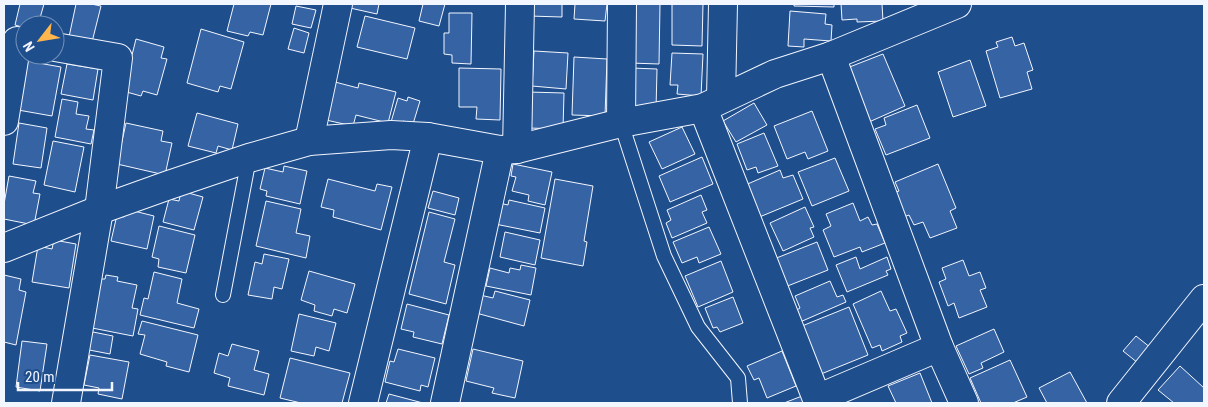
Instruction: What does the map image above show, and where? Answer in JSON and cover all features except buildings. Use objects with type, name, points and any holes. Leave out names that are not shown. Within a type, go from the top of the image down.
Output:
[{"type":"street","points":[[309,142],[338,4]]},
{"type":"street","points":[[445,403],[508,150],[520,4]]},
{"type":"street","points":[[621,123],[622,4]]},
{"type":"street","points":[[723,4],[712,103],[817,399],[939,347]]},
{"type":"street","points":[[4,248],[99,210],[249,158],[309,142],[391,135],[428,137],[508,150],[712,103],[775,74],[830,56],[957,4]]},
{"type":"street","points":[[4,121],[15,41]]},
{"type":"street","points":[[65,49],[118,58],[99,210],[66,403]]},
{"type":"street","points":[[830,56],[939,347],[964,403]]},
{"type":"street","points":[[363,403],[428,137]]},
{"type":"street","points":[[1121,403],[1204,299]]},
{"type":"lane","points":[[621,123],[664,256],[698,327],[738,378],[740,403]]},
{"type":"lane","points":[[223,295],[249,158]]}]
